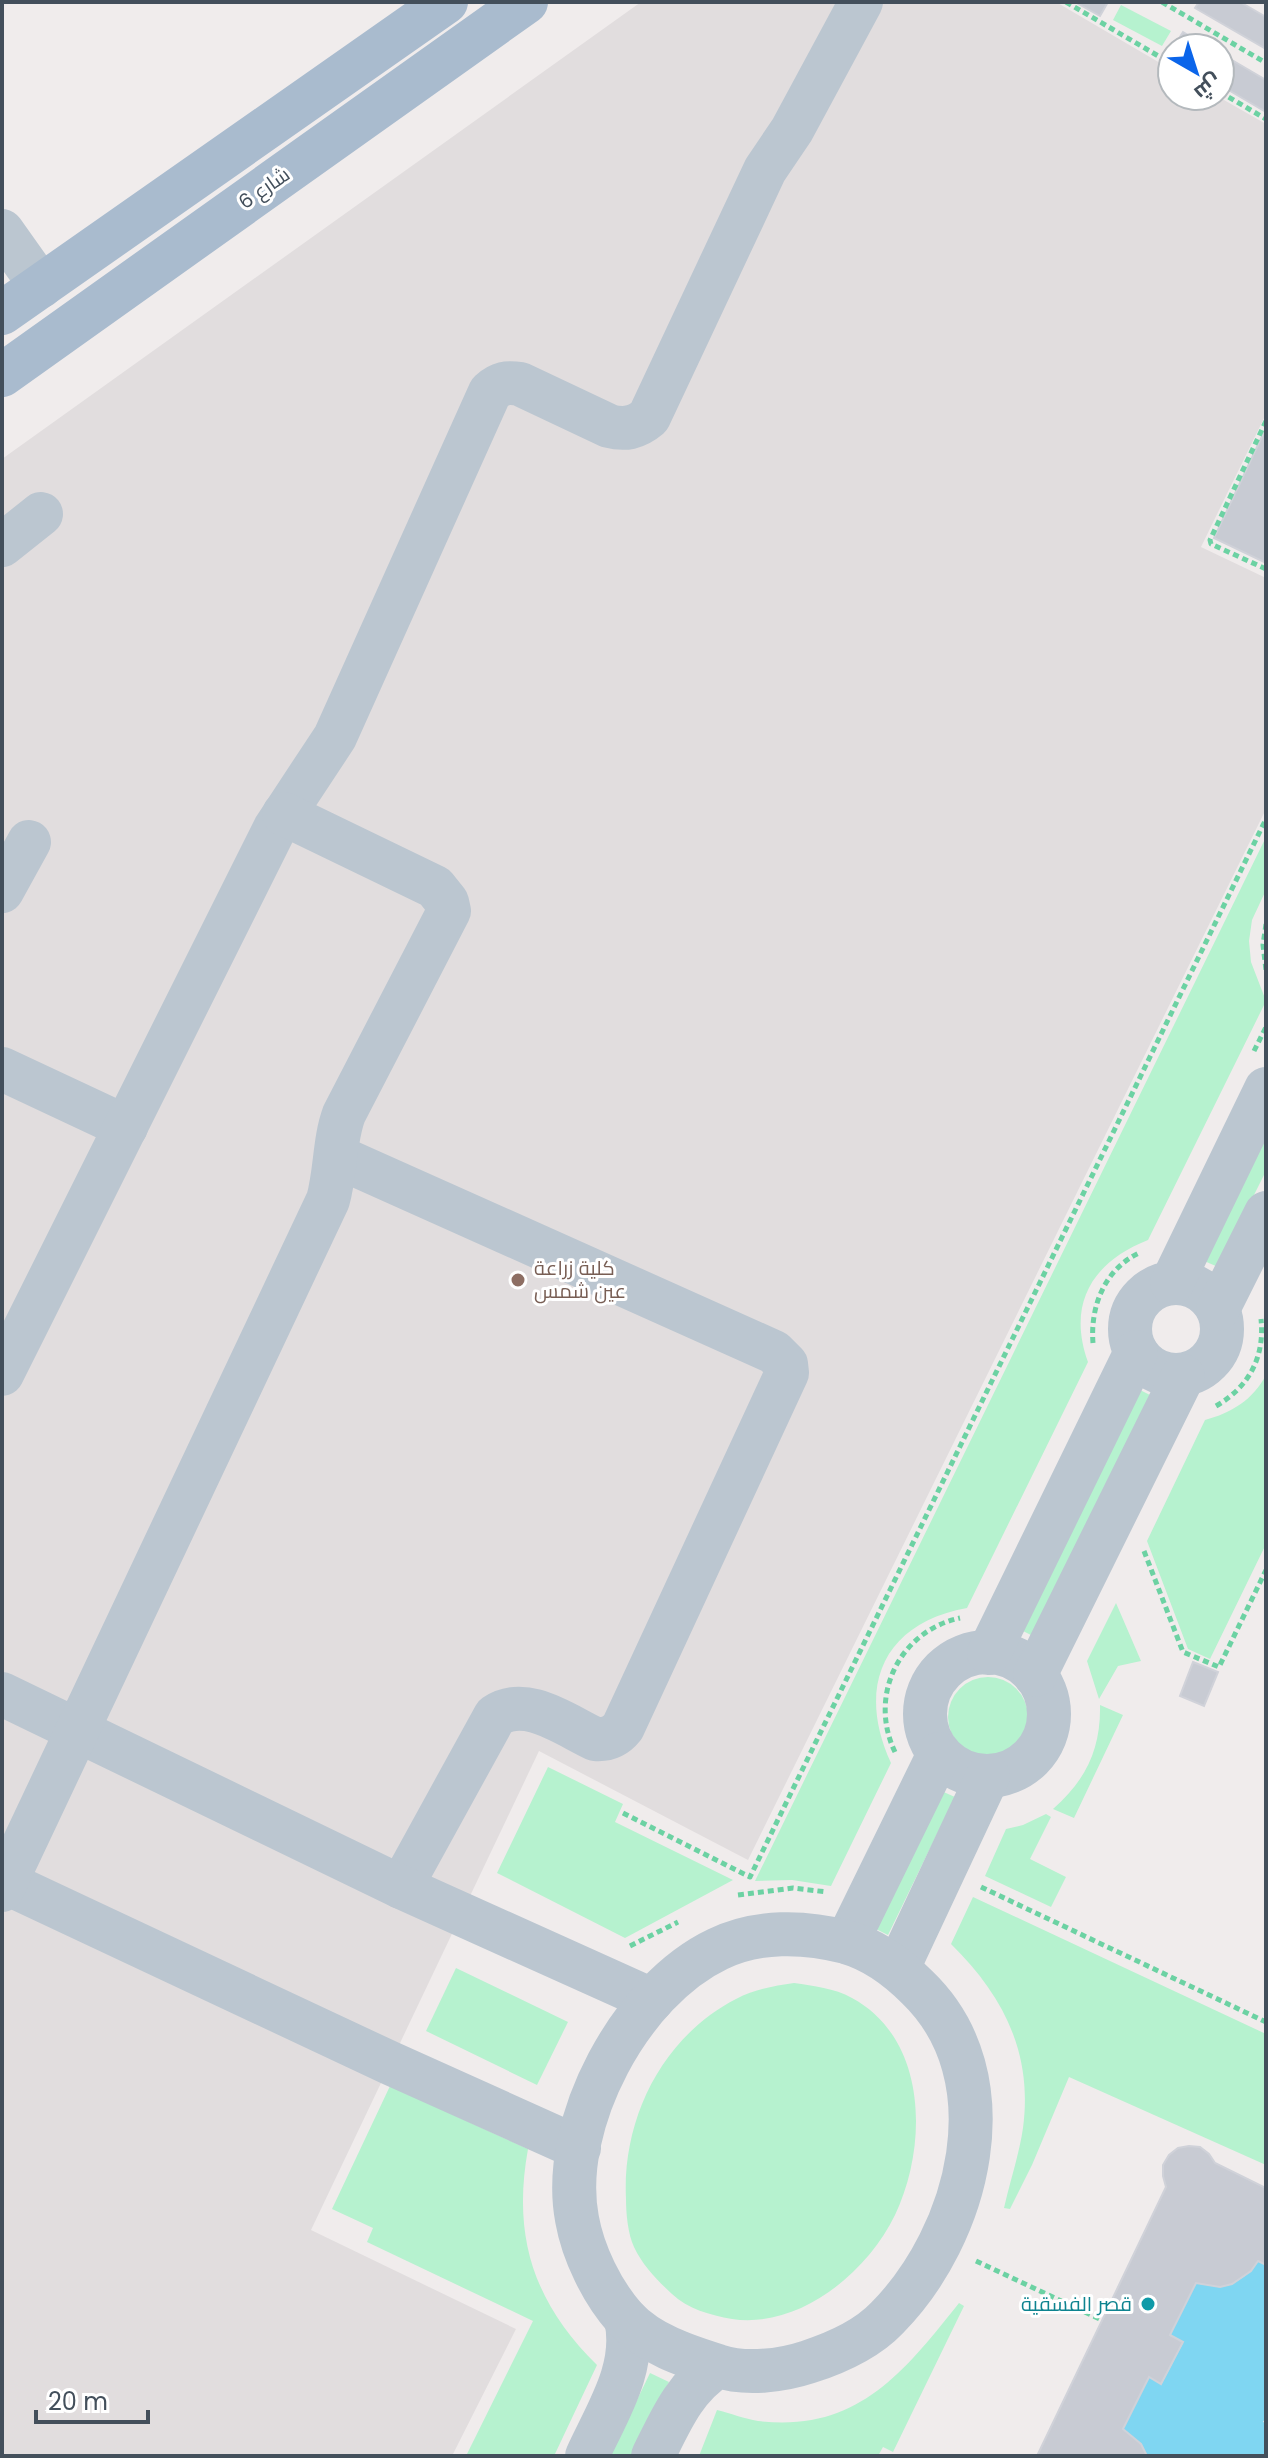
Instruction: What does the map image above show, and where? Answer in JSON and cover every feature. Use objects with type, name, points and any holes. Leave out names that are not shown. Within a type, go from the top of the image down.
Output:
[{"type":"main road","points":[[2,313],[446,2]]},
{"type":"main road","name":"شارع 6","points":[[2,375],[526,2]]},
{"type":"street","points":[[2,1374],[284,814],[335,737],[490,392],[498,385],[509,382],[520,384],[620,429],[632,428],[649,417],[765,170],[792,130],[861,2]]},
{"type":"street","points":[[2,231],[41,286]]},
{"type":"street","points":[[2,545],[41,514]]},
{"type":"street","points":[[284,814],[435,887],[447,902],[449,911],[344,1114],[328,1200],[3,1884],[579,2148]]},
{"type":"street","points":[[2,891],[29,842]]},
{"type":"street","points":[[2,1069],[126,1127]]},
{"type":"street","points":[[1172,1283],[1259,1072]]},
{"type":"street","points":[[336,1156],[774,1352],[786,1364],[787,1373],[623,1727],[611,1738],[602,1740],[529,1709],[511,1708],[495,1716],[401,1887]]},
{"type":"street","points":[[1035,1675],[1195,1393],[1206,1366],[1220,1345],[1223,1321],[1239,1312],[1266,1213]]},
{"type":"street","points":[[847,1942],[920,1758],[929,1694],[936,1680],[959,1660],[974,1654],[980,1634],[1116,1351],[1131,1339],[1130,1326],[1139,1302],[1148,1292],[1172,1283],[1195,1286],[1212,1299],[1239,1312]]},
{"type":"street","points":[[1116,1351],[1142,1361],[1195,1393]]},
{"type":"street","points":[[920,1758],[961,1771],[988,1776],[1005,1774],[1021,1767],[1044,1740],[1049,1724],[1049,1706],[1035,1675],[980,1634]]},
{"type":"street","points":[[2,1694],[401,1887],[652,2000]]},
{"type":"street","points":[[898,1968],[988,1776]]},
{"type":"street","points":[[587,2456],[626,2368],[630,2335],[626,2319],[594,2272],[577,2219],[575,2183],[579,2148],[593,2094],[618,2044],[652,2000],[683,1969],[719,1948],[759,1936],[800,1933],[847,1942],[871,1951],[898,1968],[932,2000],[956,2041],[969,2086],[970,2149],[955,2212],[926,2269],[886,2319],[839,2352],[785,2370],[728,2370],[685,2356],[626,2319]]},
{"type":"street","points":[[653,2456],[685,2395],[694,2383],[718,2366]]},
{"type":"path","points":[[1066,2],[1156,55]]},
{"type":"path","points":[[1162,2],[1266,63]]},
{"type":"path","points":[[1236,101],[1266,119]]},
{"type":"path","points":[[1266,421],[1210,536],[1211,544],[1266,569]]},
{"type":"path","points":[[623,1813],[750,1877],[1266,819]]},
{"type":"path","points":[[1266,924],[1263,945],[1266,970]]},
{"type":"path","points":[[1259,1072],[1266,1027]]},
{"type":"path","points":[[1116,1351],[1092,1321],[1097,1301],[1106,1282],[1119,1266],[1145,1250]]},
{"type":"path","points":[[1195,1393],[1228,1399],[1249,1376],[1261,1347],[1239,1312]]},
{"type":"path","points":[[1141,1540],[1183,1652],[1219,1667],[1266,1570]]},
{"type":"path","points":[[920,1758],[889,1740],[885,1700],[889,1679],[910,1644],[945,1621],[980,1634]]},
{"type":"path","points":[[944,1870],[1266,2022]]},
{"type":"path","points":[[728,1898],[749,1892],[793,1888],[836,1894]]},
{"type":"path","points":[[616,1940],[630,1946],[681,1920]]},
{"type":"path","points":[[939,2243],[1102,2320]]},
{"type":"shaded area","name":"كلية زراعة عين شمس","points":[[641,2],[1056,2],[1156,61],[1156,112],[1236,112],[1236,107],[1266,124],[1266,414],[1201,547],[1266,578],[1266,809],[748,1860],[539,1751],[311,2230],[516,2329],[452,2456],[2,2456],[2,459]]},
{"type":"green space","points":[[1121,5],[1171,31],[1156,32],[1156,43],[1113,20]]},
{"type":"green space","points":[[1266,837],[1266,890],[1252,920],[1249,941],[1251,962],[1266,1001],[1148,1240],[1112,1260],[1089,1288],[1081,1322],[1088,1362],[967,1608],[938,1616],[915,1628],[897,1644],[884,1663],[876,1709],[891,1763],[831,1886],[792,1880],[755,1881]]},
{"type":"green space","points":[[1266,1132],[1266,1171],[1218,1267],[1202,1260]]},
{"type":"green space","points":[[1266,1375],[1266,1544],[1210,1659],[1188,1649],[1147,1541],[1205,1420],[1224,1414],[1240,1404],[1255,1392]]},
{"type":"green space","points":[[1138,1389],[1154,1397],[1035,1637],[1019,1629]]},
{"type":"green space","points":[[1116,1603],[1141,1661],[1118,1666],[1099,1699],[1087,1661]]},
{"type":"green space","points":[[988,1677],[1003,1680],[1016,1689],[1025,1702],[1028,1717],[1025,1732],[1016,1745],[1003,1754],[988,1757],[973,1754],[960,1745],[951,1732],[948,1717],[951,1702],[960,1689],[973,1680]]},
{"type":"green space","points":[[1100,1705],[1123,1715],[1074,1818],[1053,1809],[1074,1787],[1089,1763],[1098,1736]]},
{"type":"green space","points":[[548,1767],[623,1804],[615,1822],[733,1880],[625,1938],[497,1873]]},
{"type":"green space","points":[[939,1790],[955,1797],[888,1935],[872,1927]]},
{"type":"green space","points":[[1046,1814],[1051,1817],[1030,1859],[1066,1877],[1051,1907],[985,1876],[1006,1829]]},
{"type":"green space","points":[[973,1897],[1266,2034],[1266,2165],[1069,2077],[1032,2165],[1010,2209],[1004,2208],[1023,2128],[1023,2075],[1018,2050],[999,2005],[986,1984],[951,1944]]},
{"type":"green space","points":[[456,1968],[568,2022],[537,2085],[426,2031]]},
{"type":"green space","points":[[794,1983],[831,1990],[852,1998],[877,2016],[895,2040],[908,2066],[914,2096],[916,2127],[913,2158],[895,2215],[883,2237],[849,2276],[806,2306],[782,2315],[757,2320],[732,2319],[700,2311],[678,2299],[651,2272],[634,2247],[626,2205],[631,2139],[652,2083],[687,2035],[710,2015],[736,1999],[757,1990]]},
{"type":"green space","points":[[390,2086],[528,2149],[523,2211],[533,2267],[557,2317],[597,2365],[554,2456],[466,2456],[533,2321],[367,2242],[373,2228],[332,2209]]},
{"type":"green space","points":[[959,2303],[964,2306],[893,2452],[883,2447],[878,2456],[699,2456],[717,2410],[758,2421],[793,2422],[823,2417],[851,2407],[897,2374]]},
{"type":"green space","points":[[650,2373],[669,2382],[634,2456],[610,2456]]},
{"type":"water","points":[[1258,2261],[1266,2265],[1266,2417],[1263,2422],[1266,2423],[1266,2456],[1147,2456],[1141,2444],[1123,2429],[1149,2377],[1162,2383],[1183,2343],[1170,2335],[1196,2283],[1215,2286],[1232,2283],[1246,2275]]},
{"type":"building","points":[[1075,2],[1108,2],[1100,16]]},
{"type":"building","points":[[1199,2],[1240,2],[1266,17],[1266,49],[1195,8]]},
{"type":"building","points":[[1236,62],[1266,80],[1266,112],[1236,94]]},
{"type":"building","points":[[1266,428],[1266,563],[1214,538]]},
{"type":"building","points":[[1193,1662],[1218,1672],[1204,1706],[1180,1696]]},
{"type":"building","name":"قصر الفسقية","points":[[1200,2147],[1215,2163],[1266,2188],[1266,2265],[1258,2261],[1251,2271],[1232,2284],[1220,2287],[1196,2283],[1170,2335],[1183,2342],[1161,2384],[1149,2377],[1123,2429],[1141,2444],[1147,2456],[1037,2456],[1166,2187],[1163,2165],[1178,2148]]},
{"type":"place","name":"كلية زراعة عين شمس","points":[[518,1280]]},
{"type":"place","name":"قصر الفسقية","points":[[1148,2304]]}]
